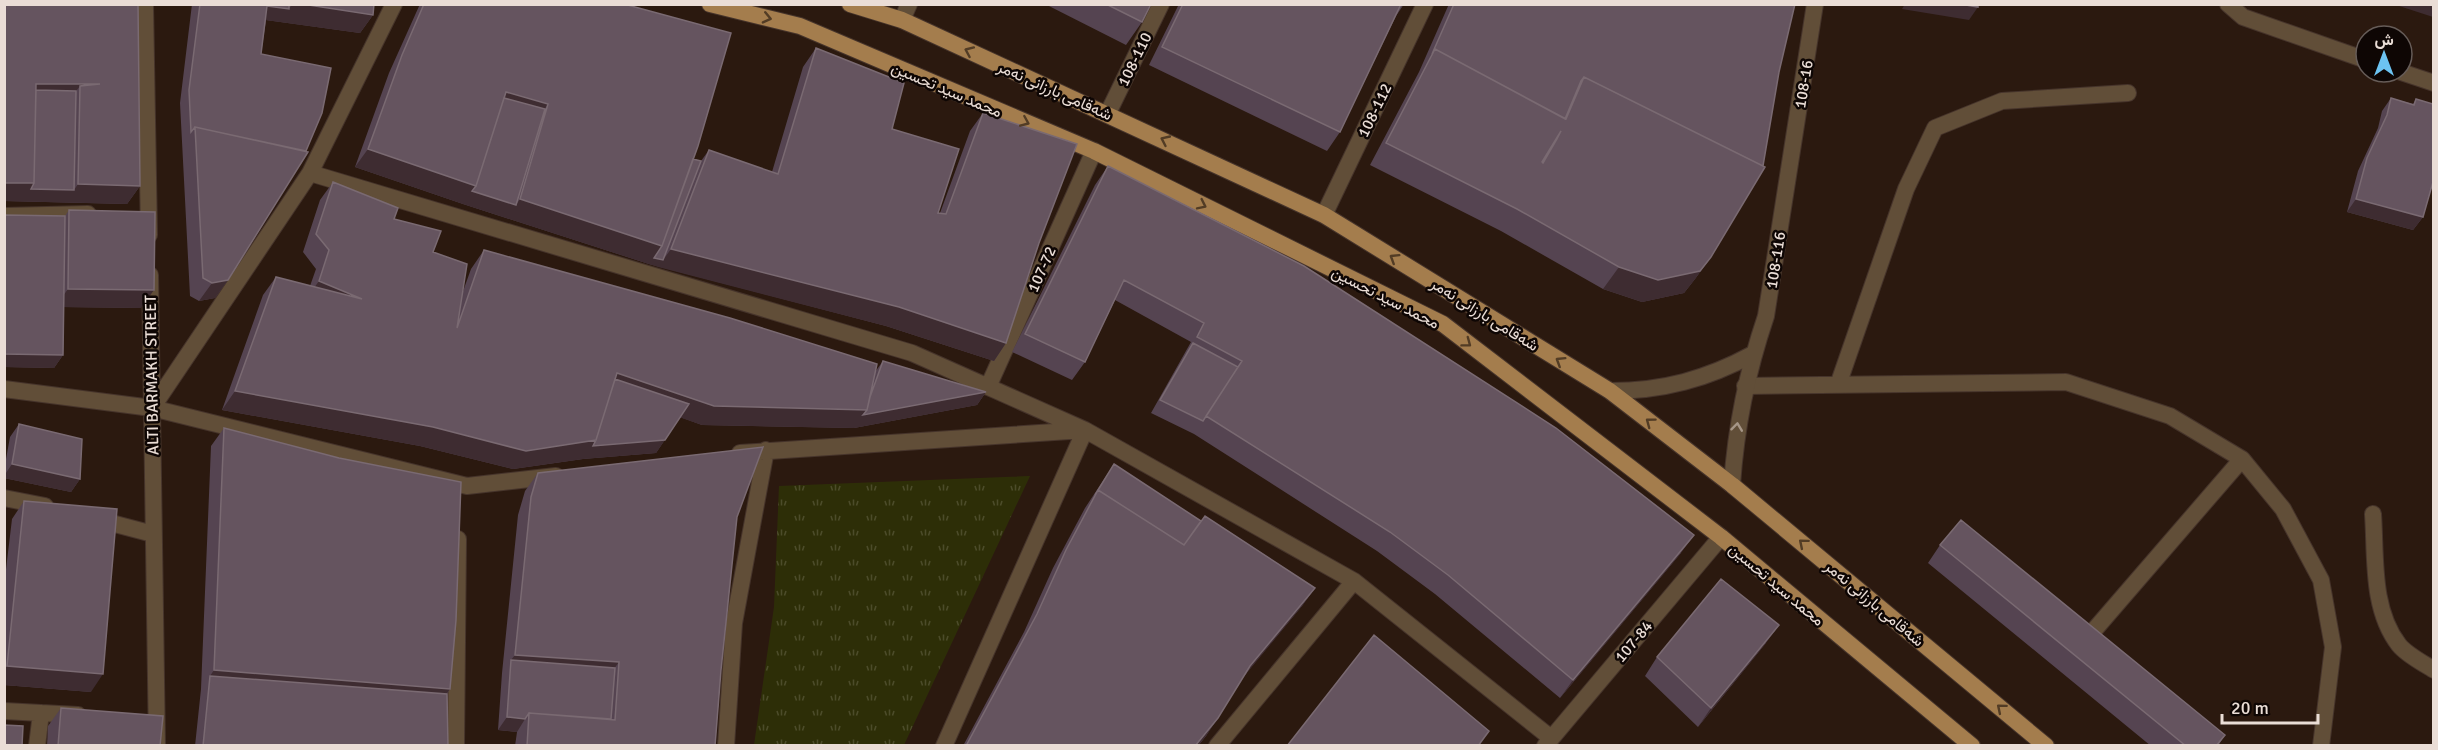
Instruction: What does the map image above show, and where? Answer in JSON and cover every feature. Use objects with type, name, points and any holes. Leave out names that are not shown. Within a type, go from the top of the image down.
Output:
[{"type":"main road","name":"محمد سید تحسین","points":[[710,4],[800,26],[1094,151],[1443,324],[1721,537],[1972,746]]},
{"type":"main road","name":"شەقامی بارزانی نەمر","points":[[850,4],[902,20],[1324,214],[1610,392],[1732,485],[2046,746]]},
{"type":"street","name":"ALTI BARMAKH STREET","points":[[145,4],[142,214],[149,254],[153,534],[151,721],[157,746]]},
{"type":"street","points":[[152,408],[310,173],[394,4]]},
{"type":"street","points":[[902,20],[909,4]]},
{"type":"street","name":"108-110","points":[[1108,113],[1161,4]]},
{"type":"street","name":"108-112","points":[[1324,214],[1425,4]]},
{"type":"street","name":"108-16","points":[[1791,164],[1815,4]]},
{"type":"street","points":[[2228,4],[2243,17],[2354,56]]},
{"type":"street","points":[[2414,76],[2433,83]]},
{"type":"street","points":[[1838,384],[1906,189],[1935,128],[2002,101],[2128,93]]},
{"type":"street","name":"107-72","points":[[988,387],[1094,151]]},
{"type":"street","name":"108-116","points":[[1732,485],[1738,419],[1753,354],[1766,316],[1791,164]]},
{"type":"street","points":[[310,173],[912,353],[1085,430],[1353,581],[1548,742]]},
{"type":"street","points":[[4,216],[100,214]]},
{"type":"street","points":[[1610,392],[1644,391],[1704,378],[1753,354]]},
{"type":"street","points":[[1745,386],[2066,382],[2170,416],[2242,459],[2283,509],[2321,580],[2333,647],[2321,746]]},
{"type":"street","points":[[4,388],[152,408],[459,490],[467,486],[571,474]]},
{"type":"street","points":[[720,456],[766,450],[1085,430]]},
{"type":"street","points":[[944,746],[1085,430]]},
{"type":"street","points":[[726,746],[734,623],[766,450]]},
{"type":"street","points":[[2096,628],[2242,459]]},
{"type":"street","points":[[4,498],[60,509]]},
{"type":"street","points":[[2373,514],[2380,603],[2388,626],[2400,647],[2433,670]]},
{"type":"street","points":[[81,515],[153,534]]},
{"type":"street","points":[[456,746],[459,520]]},
{"type":"street","name":"107-84","points":[[1548,742],[1721,537]]},
{"type":"street","points":[[1217,746],[1353,581]]},
{"type":"street","points":[[4,711],[99,717]]},
{"type":"street","points":[[37,746],[41,713]]},
{"type":"green space","points":[[1030,476],[904,745],[754,745],[774,607],[779,486]]},
{"type":"building","points":[[4,4],[138,4],[140,186],[78,184],[80,86],[100,84],[36,84],[34,183],[4,183]]},
{"type":"building","points":[[200,4],[289,4],[289,9],[267,6],[261,54],[331,68],[322,113],[306,151],[195,127],[191,132],[189,90]]},
{"type":"building","points":[[302,4],[374,4],[373,15]]},
{"type":"building","points":[[424,4],[624,4],[731,33],[698,146],[662,246],[520,199],[548,104],[506,92],[476,186],[368,149],[402,55]]},
{"type":"building","points":[[1106,4],[1151,4],[1142,22]]},
{"type":"building","points":[[1183,4],[1401,4],[1340,132],[1162,47]]},
{"type":"building","points":[[1454,4],[1795,4],[1779,72],[1763,166],[1584,77],[1565,119],[1435,49],[1432,54]]},
{"type":"building","points":[[1960,4],[1978,4],[1978,7]]},
{"type":"building","points":[[816,48],[904,83],[892,129],[959,149],[938,213],[946,214],[983,113],[1077,144],[1039,243],[1006,343],[899,307],[671,249],[709,150],[778,174]]},
{"type":"building","points":[[1435,49],[1566,119],[1584,77],[1765,167],[1711,257],[1700,271],[1658,280],[1619,267],[1517,209],[1386,143]],"holes":[[[1561,131],[1543,163],[1542,162]]]},
{"type":"building","points":[[36,90],[76,91],[74,190],[31,189],[34,183]]},
{"type":"building","points":[[504,98],[545,109],[516,205],[472,191],[476,186]]},
{"type":"building","points":[[2391,98],[2414,105],[2416,99],[2433,104],[2433,182],[2423,217],[2356,199],[2367,158],[2387,115]]},
{"type":"building","points":[[195,127],[308,152],[228,280],[212,283],[203,278]]},
{"type":"building","points":[[693,159],[701,161],[663,260],[654,258],[662,246]]},
{"type":"building","points":[[1108,166],[1304,266],[1556,428],[1694,535],[1573,680],[1448,575],[1390,532],[1206,416],[1242,361],[1197,337],[1204,323],[1124,280],[1085,362],[1025,334]]},
{"type":"building","points":[[333,182],[398,208],[394,219],[441,231],[433,252],[467,264],[457,328],[484,250],[730,318],[877,364],[867,410],[714,406],[617,373],[596,440],[526,451],[433,427],[235,391],[276,277],[362,299],[319,281],[329,250],[316,234]]},
{"type":"building","points":[[69,210],[155,212],[154,290],[68,289]]},
{"type":"building","points":[[4,215],[65,216],[63,355],[4,354]]},
{"type":"building","points":[[1193,343],[1238,367],[1203,421],[1160,400]]},
{"type":"building","points":[[883,361],[986,392],[863,415],[867,410]]},
{"type":"building","points":[[615,379],[689,404],[665,440],[593,446]]},
{"type":"building","points":[[19,424],[82,439],[80,479],[12,464]]},
{"type":"building","points":[[224,428],[339,458],[461,482],[456,620],[450,689],[214,670]]},
{"type":"building","points":[[763,447],[737,517],[715,746],[527,746],[529,713],[615,720],[619,662],[515,655],[531,497],[538,473]]},
{"type":"building","points":[[1114,464],[1201,521],[1184,545],[1098,490]]},
{"type":"building","points":[[1098,490],[1184,545],[1205,516],[1315,588],[1250,666],[1218,718],[1195,746],[966,746],[1037,614],[1066,550]]},
{"type":"building","points":[[24,501],[117,509],[103,674],[7,666]]},
{"type":"building","points":[[1961,520],[2225,735],[2216,746],[2186,746],[1940,545]]},
{"type":"building","points":[[1721,579],[1779,625],[1711,708],[1657,657]]},
{"type":"building","points":[[1374,635],[1489,731],[1478,746],[1287,746]]},
{"type":"building","points":[[511,660],[615,668],[611,719],[529,713],[525,719],[507,717]]},
{"type":"building","points":[[210,676],[447,694],[448,746],[203,746]]},
{"type":"building","points":[[61,708],[163,716],[160,746],[58,746]]},
{"type":"building","points":[[4,725],[23,726],[22,746],[4,746]]}]
